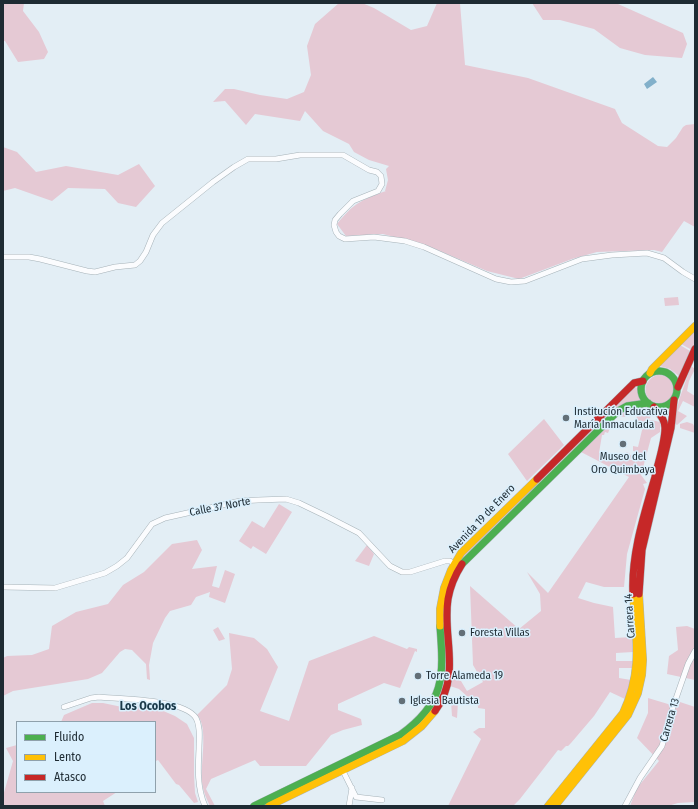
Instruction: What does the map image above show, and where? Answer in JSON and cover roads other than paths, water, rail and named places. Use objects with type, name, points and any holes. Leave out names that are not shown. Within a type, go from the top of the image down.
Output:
[{"type":"main road","points":[[695,326],[643,380],[641,388],[642,395],[651,405],[665,406],[674,400],[678,387],[695,349]]},
{"type":"main road","points":[[650,373],[661,371],[668,373],[675,380],[678,387]]},
{"type":"main road","name":"Avenida 19 de Enero","points":[[254,806],[403,741],[424,725],[437,710],[444,696],[449,675],[448,602],[461,553],[597,422],[634,383],[643,380]]},
{"type":"main road","name":"Carrera 14","points":[[555,806],[628,715],[638,693],[642,675],[643,660],[639,587],[640,562],[670,428],[674,400]]},
{"type":"main road","name":"Avenida 19 de Enero","points":[[457,566],[618,411],[627,406],[651,405]]},
{"type":"main road","name":"Carrera 14","points":[[548,806],[623,713],[629,703],[634,687],[638,660],[633,587],[635,561],[665,428],[663,418],[651,405]]},
{"type":"main road","name":"Avenida 19 de Enero","points":[[269,806],[342,767]]},
{"type":"street","points":[[3,257],[29,257],[87,272],[135,265],[146,252],[155,232],[162,223],[213,182],[242,162],[248,159],[269,160],[300,155],[318,156],[333,154],[343,155],[369,170],[377,172],[381,176],[383,182],[378,191],[354,201],[335,220],[334,225],[336,232],[339,236],[345,239],[374,237],[405,241],[424,247],[496,279],[511,282],[525,281],[582,259],[605,255],[647,253],[659,255],[682,272],[695,279]]},
{"type":"street","name":"Calle 37 Norte","points":[[3,587],[55,588],[105,573],[127,558],[152,524],[165,518],[240,501],[258,500],[286,499],[326,516],[359,533],[390,566],[402,572],[410,572],[445,561],[457,566]]},
{"type":"street","name":"Carrera 13","points":[[625,806],[640,778],[662,746],[673,707],[688,664],[695,651]]},
{"type":"street","points":[[64,707],[91,698],[99,697],[158,701],[189,712],[196,718],[199,726],[200,795],[205,806]]},
{"type":"street","points":[[342,767],[356,797],[382,800]]},
{"type":"street","points":[[349,806],[352,788]]},
{"type":"water","points":[[653,77],[657,82],[647,89],[644,84]]},
{"type":"place","name":"Institución Educativa María Inmaculada","points":[[566,418]]},
{"type":"place","name":"Museo del Oro Quimbaya","points":[[623,444]]},
{"type":"place","name":"Foresta Villas","points":[[462,633]]},
{"type":"place","name":"Torre Alameda 19","points":[[418,676]]},
{"type":"place","name":"Iglesia Bautista","points":[[402,701]]},
{"type":"district","name":"Los Ocobos","points":[[148,707]]}]
